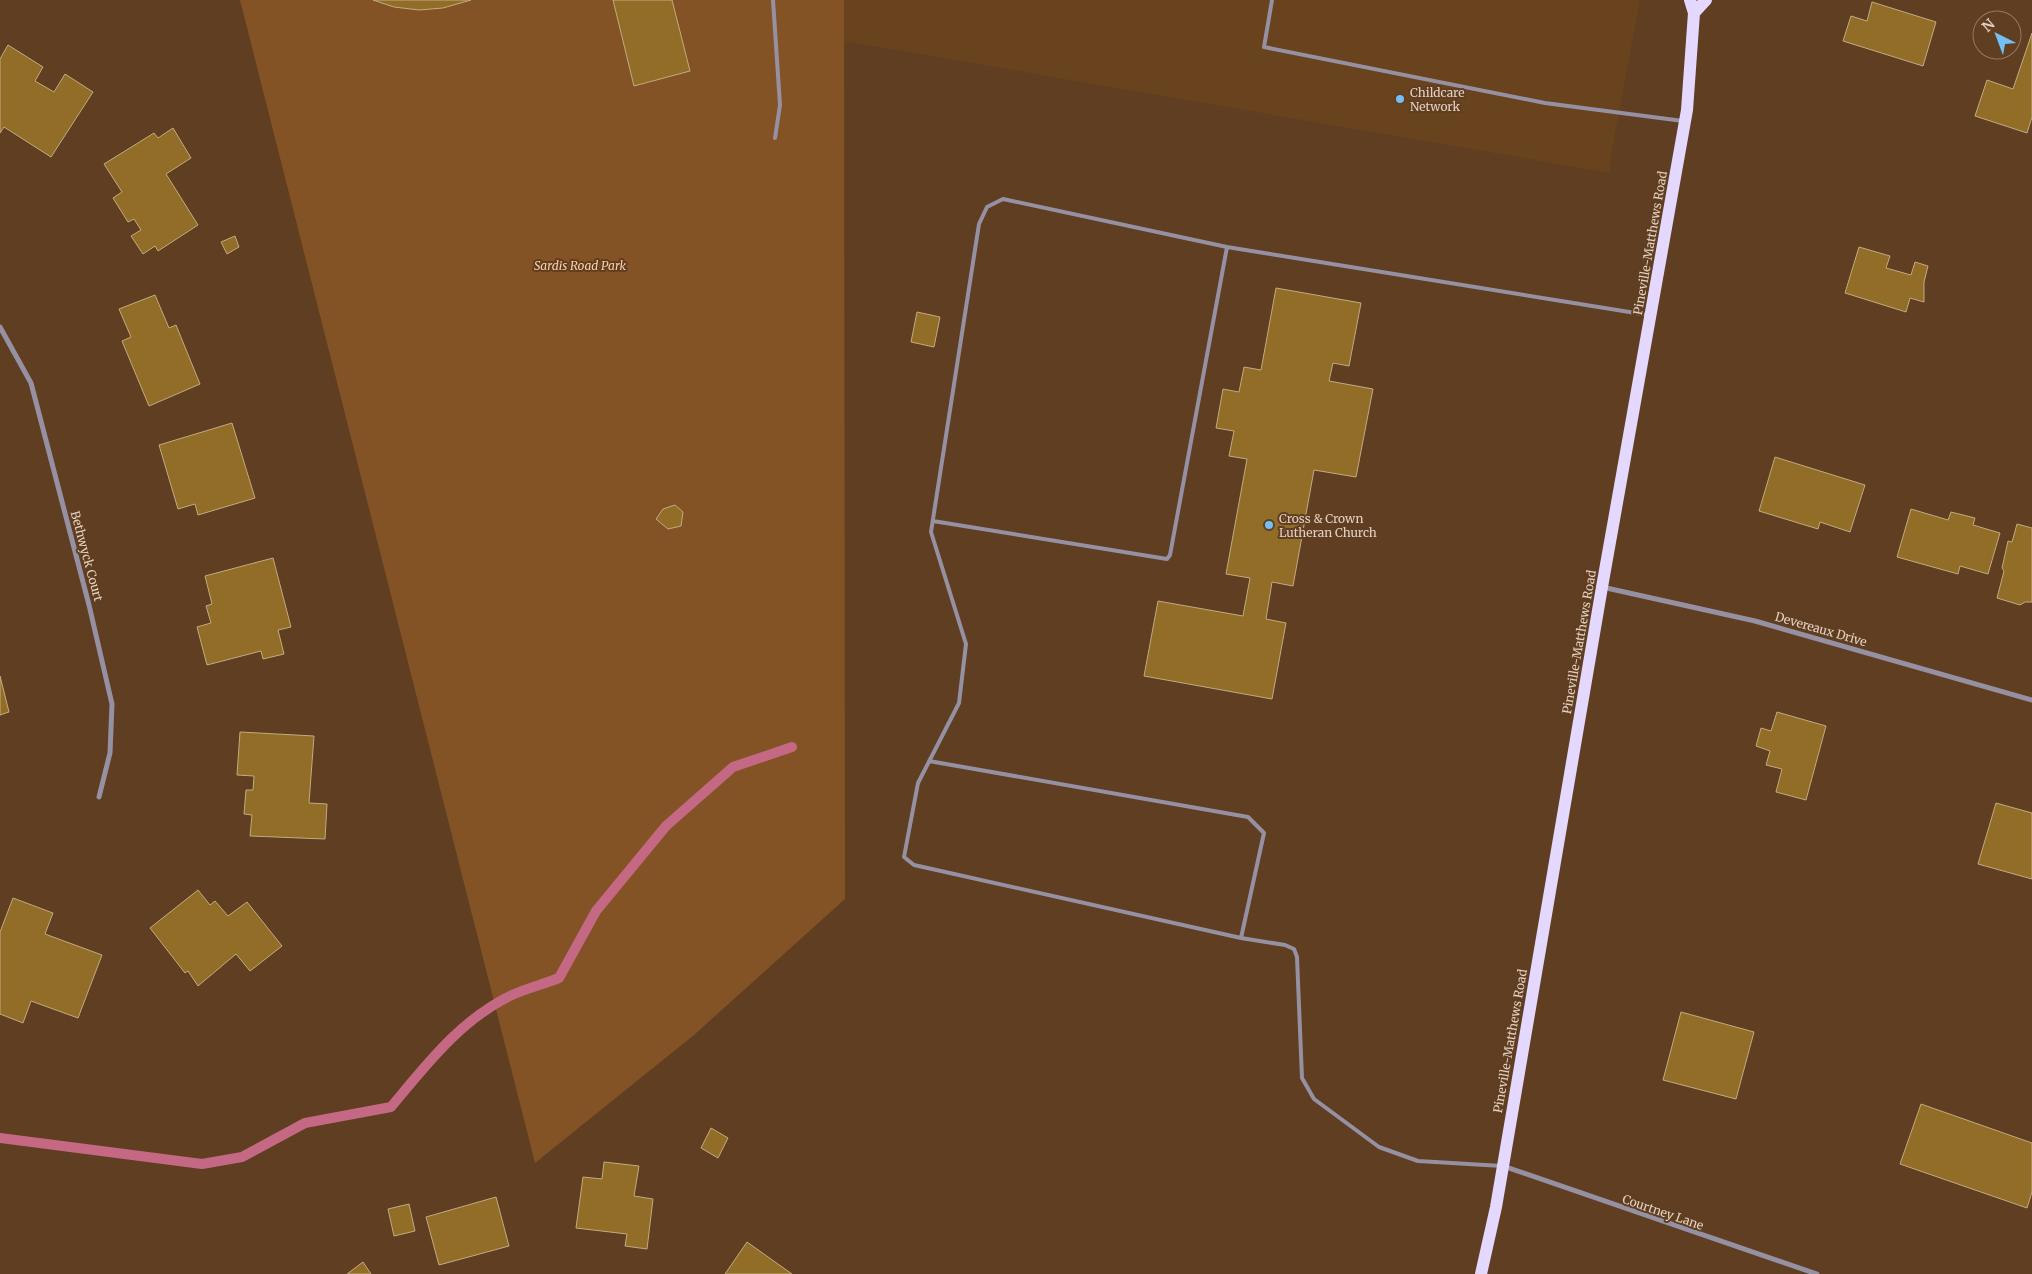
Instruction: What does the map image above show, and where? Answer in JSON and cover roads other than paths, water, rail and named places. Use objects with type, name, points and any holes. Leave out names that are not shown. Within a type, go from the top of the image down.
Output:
[{"type":"main road","name":"Pineville-Matthews Road","points":[[1481,1274],[1503,1166],[1602,587],[1685,121],[1692,6],[1706,0]]},
{"type":"street","name":"Bethwyck Court","points":[[0,327],[31,383],[89,605],[112,704],[110,753],[99,797]]},
{"type":"street","name":"Devereaux Drive","points":[[1602,587],[1756,621],[2032,700]]},
{"type":"street","name":"Courtney Lane","points":[[1503,1166],[1817,1274]]},
{"type":"lane","points":[[774,0],[780,105],[775,138]]},
{"type":"lane","points":[[1272,0],[1264,47],[1545,104],[1685,121]]},
{"type":"lane","points":[[1503,1166],[1418,1160],[1379,1147],[1314,1099],[1302,1078],[1297,957],[1294,949],[1285,945],[1241,938],[914,866],[904,857],[918,783],[959,703],[966,644],[931,532],[979,224],[987,207],[1003,199],[1227,247],[1650,315]]},
{"type":"lane","points":[[933,521],[1167,559],[1170,555],[1227,247]]},
{"type":"lane","points":[[929,761],[1248,817],[1264,833],[1241,938]]},
{"type":"waterway","points":[[0,1138],[202,1164],[242,1157],[305,1123],[391,1107],[431,1059],[477,1017],[512,995],[559,978],[596,911],[666,826],[733,767],[792,747]]},
{"type":"place","name":"Childcare Network","points":[[1400,99]]},
{"type":"place","name":"Cross & Crown Lutheran Church","points":[[1269,525]]},
{"type":"park label","name":"Sardis Road Park","points":[[580,265]]}]
